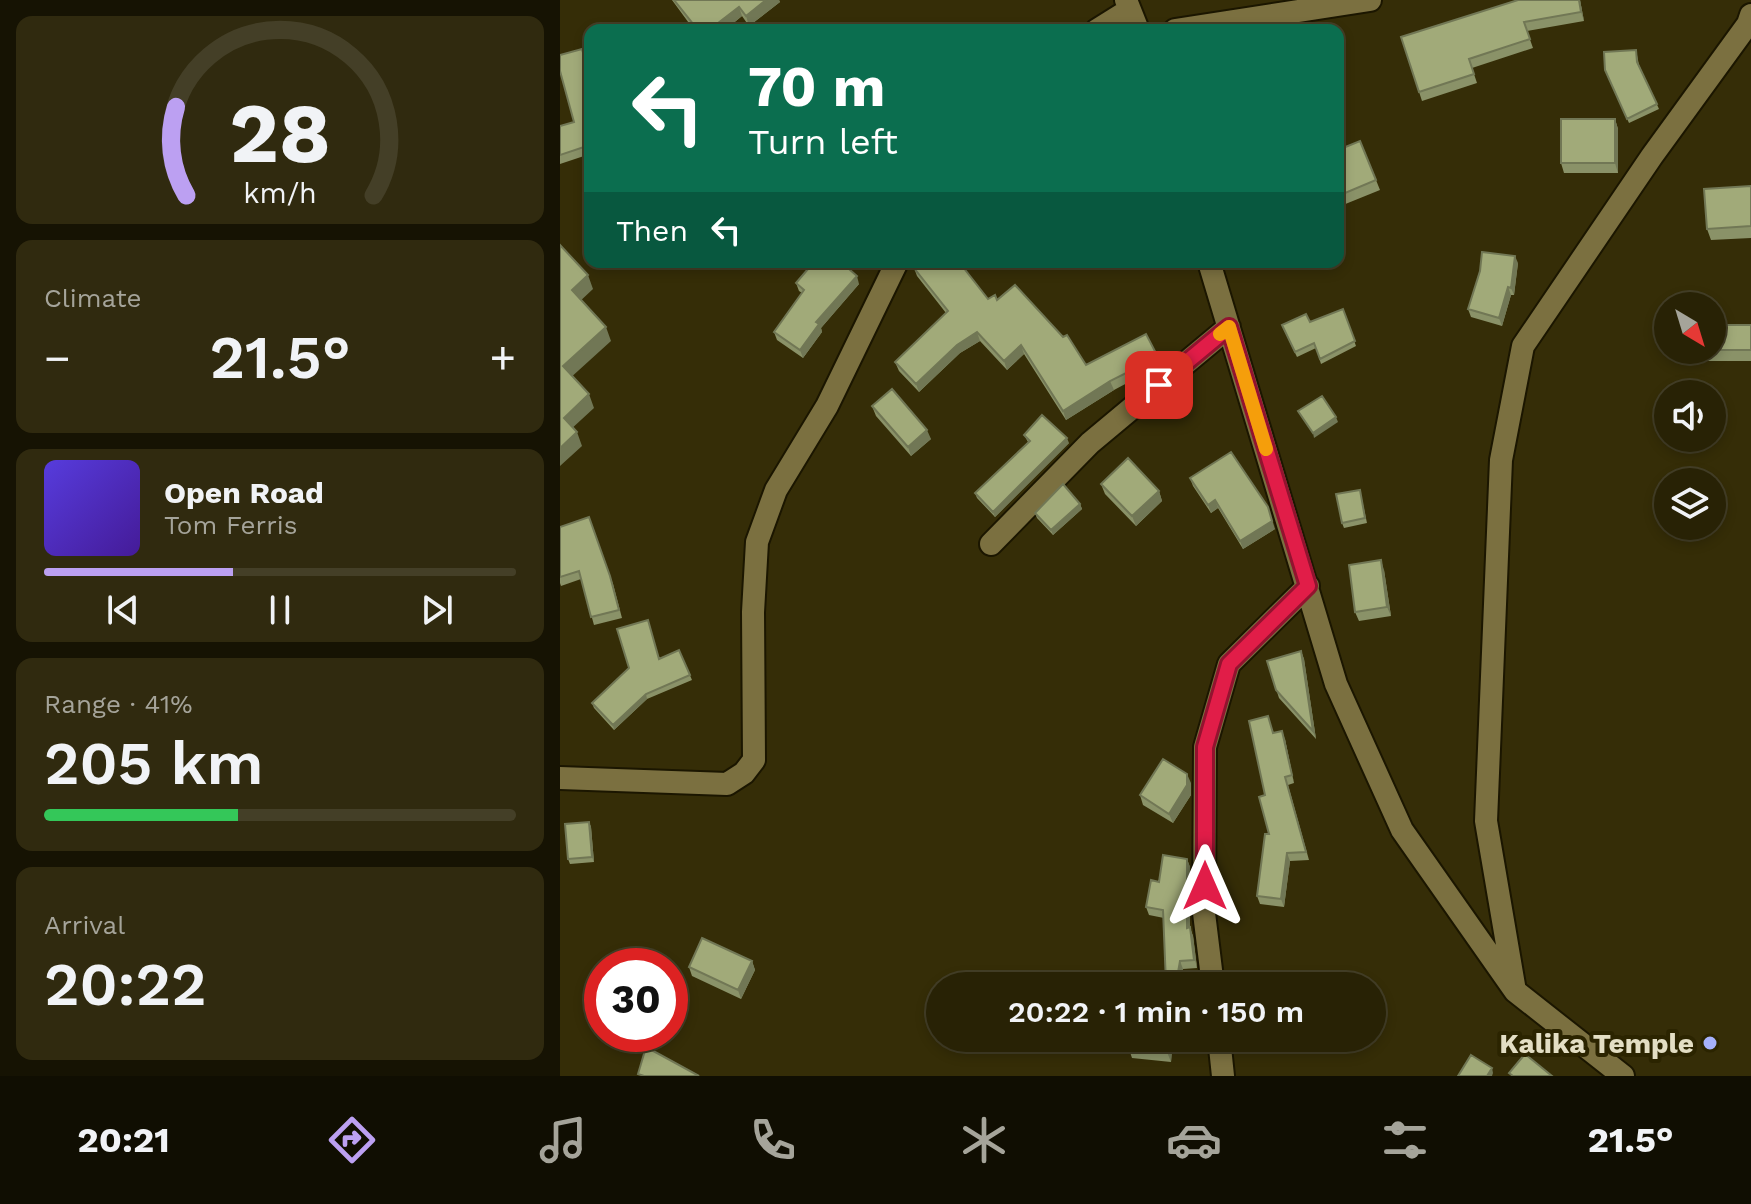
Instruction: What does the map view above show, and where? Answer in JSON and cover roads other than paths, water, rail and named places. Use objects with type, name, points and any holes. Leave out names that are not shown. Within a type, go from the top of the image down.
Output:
[{"type":"street","points":[[1214,24],[1370,0]]},
{"type":"street","points":[[1109,24],[1131,13]]},
{"type":"street","points":[[1515,991],[1486,821],[1501,460],[1523,346],[1652,156],[1748,24],[1751,15]]},
{"type":"street","points":[[560,778],[727,784],[744,773],[754,760],[753,612],[757,542],[776,490],[827,406],[894,268]]},
{"type":"street","points":[[1211,268],[1336,684],[1402,830],[1515,991],[1623,1076]]},
{"type":"street","points":[[991,544],[1090,443],[1229,327]]},
{"type":"street","points":[[1211,972],[1204,913],[1205,747],[1229,664],[1308,586]]},
{"type":"street","points":[[1220,1052],[1223,1076]]},
{"type":"place","name":"Kalika Temple","points":[[1710,1043]]}]
